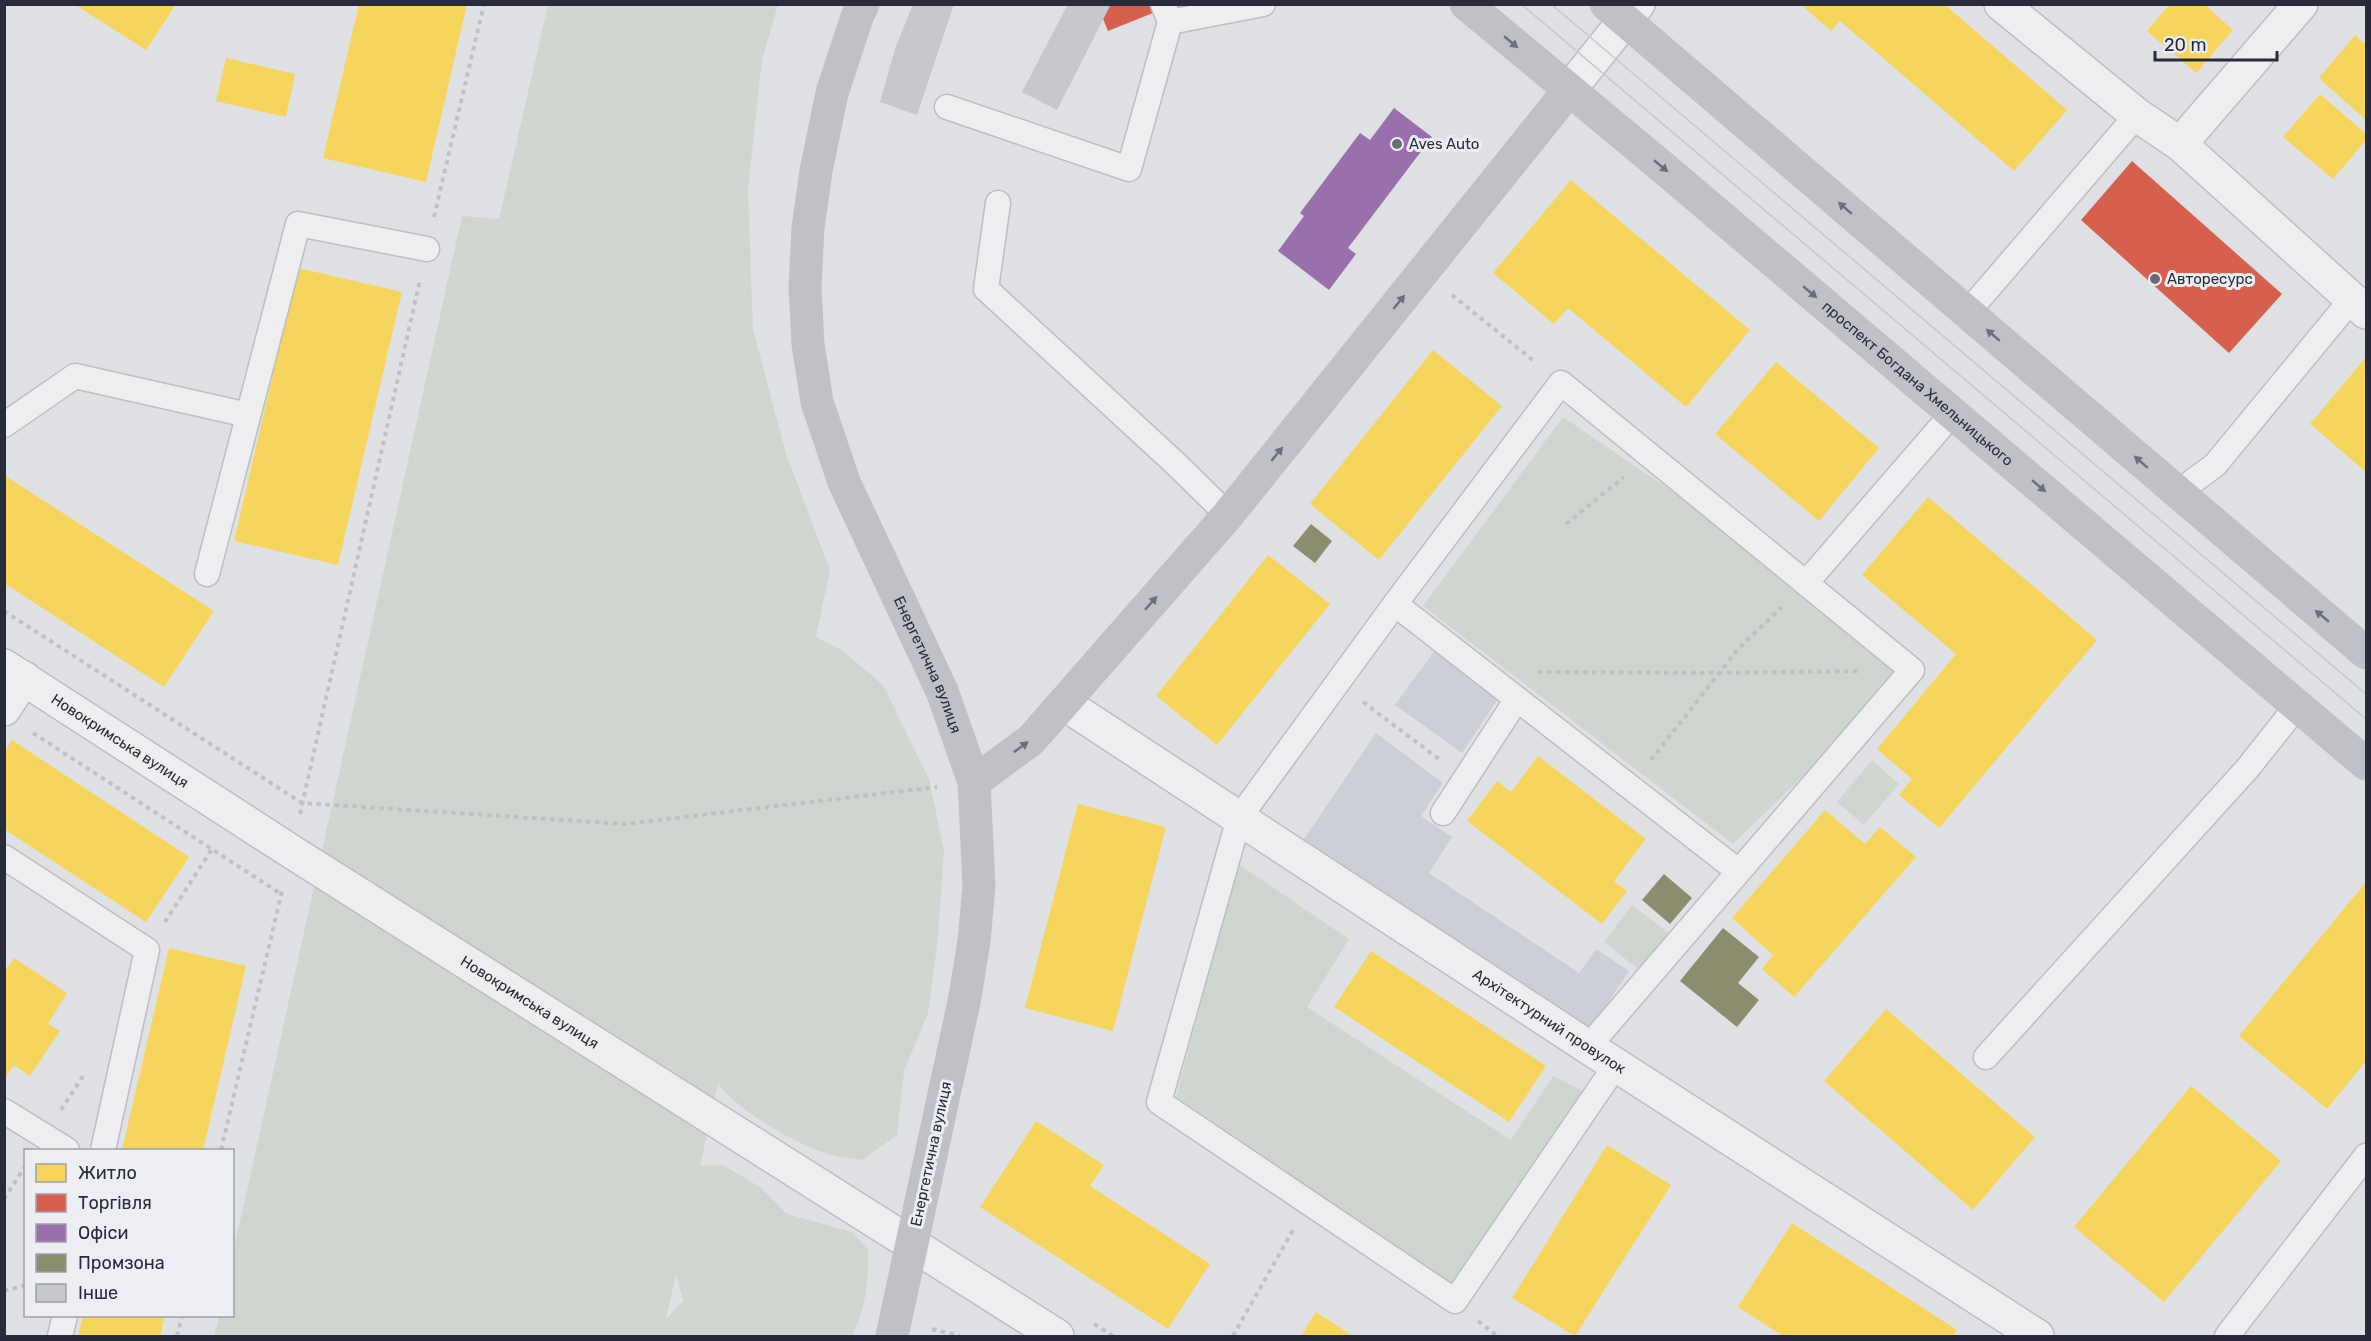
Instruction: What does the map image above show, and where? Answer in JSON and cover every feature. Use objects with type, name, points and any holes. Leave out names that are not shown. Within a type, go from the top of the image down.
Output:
[{"type":"main road","name":"Енергетична вулиця","points":[[863,4],[832,93],[816,171],[808,228],[805,287],[808,344],[817,402],[844,482],[942,691],[974,782],[979,886],[974,941],[965,997],[892,1336]]},
{"type":"main road","name":"проспект Богдана Хмельницького","points":[[1466,4],[2367,764]]},
{"type":"main road","points":[[1623,10],[1967,313],[2367,653]]},
{"type":"main road","points":[[974,782],[1031,740],[1065,704],[1228,515],[1569,90]]},
{"type":"street","points":[[2001,4],[2137,116],[2180,144],[2359,306]]},
{"type":"street","points":[[2180,144],[2301,4]]},
{"type":"street","points":[[1569,90],[1623,10]]},
{"type":"street","points":[[14,672],[14,718]]},
{"type":"street","name":"Новокримська вулиця","points":[[14,672],[292,852],[1057,1336]]},
{"type":"street","name":"Архітектурний провулок","points":[[1065,704],[1588,1047],[2037,1336]]},
{"type":"lane","points":[[947,107],[1129,169],[1167,13],[1263,4]]},
{"type":"lane","points":[[1967,313],[2137,116]]},
{"type":"lane","points":[[998,203],[986,289],[1228,515]]},
{"type":"lane","points":[[207,574],[298,224],[427,249]]},
{"type":"lane","points":[[2177,493],[2215,465],[2359,306]]},
{"type":"lane","points":[[4,425],[75,376],[249,416]]},
{"type":"lane","points":[[1588,1047],[1912,670],[1561,383],[1395,604],[1239,818],[1159,1102],[1455,1301],[1616,1065]]},
{"type":"lane","points":[[1806,583],[1953,413]]},
{"type":"lane","points":[[1395,604],[1738,871]]},
{"type":"lane","points":[[1443,813],[1517,699]]},
{"type":"lane","points":[[1986,1058],[2239,778],[2298,706]]},
{"type":"lane","points":[[4,857],[147,950],[104,1149]]},
{"type":"lane","points":[[4,1111],[65,1149]]},
{"type":"lane","points":[[2227,1336],[2367,1156]]},
{"type":"lane","points":[[60,1336],[65,1317]]},
{"type":"path","points":[[344,616],[484,4]]},
{"type":"path","points":[[1444,288],[1561,383]]},
{"type":"path","points":[[1566,524],[1650,456]]},
{"type":"path","points":[[1630,787],[1738,649],[1806,583]]},
{"type":"path","points":[[4,611],[302,803],[625,824],[974,782]]},
{"type":"path","points":[[1482,671],[1720,673],[1912,670]]},
{"type":"path","points":[[1338,683],[1466,779]]},
{"type":"path","points":[[14,718],[281,894]]},
{"type":"path","points":[[147,950],[212,849]]},
{"type":"path","points":[[4,1199],[24,1168]]},
{"type":"path","points":[[1233,1336],[1308,1202]]},
{"type":"path","points":[[4,1291],[24,1286]]},
{"type":"path","points":[[177,1336],[182,1317]]},
{"type":"shaded area","points":[[548,5],[778,5],[762,60],[748,189],[753,329],[786,454],[830,570],[816,637],[843,651],[883,685],[929,779],[944,851],[938,937],[928,1013],[904,1071],[897,1135],[862,1160],[827,1154],[794,1140],[766,1124],[739,1105],[718,1084],[700,1166],[723,1165],[760,1187],[787,1214],[852,1232],[868,1249],[866,1294],[861,1315],[852,1336],[214,1336],[219,1317],[234,1317],[234,1249],[462,216],[499,219]],"holes":[[[676,1274],[683,1301],[666,1319]]]},
{"type":"shaded area","points":[[1563,417],[1806,583],[1912,670],[1733,844],[1423,606]]},
{"type":"shaded area","points":[[1435,650],[1498,699],[1462,753],[1395,705]]},
{"type":"shaded area","points":[[1376,733],[1443,783],[1421,816],[1452,837],[1429,873],[1579,973],[1596,949],[1629,971],[1586,1035],[1300,845]]},
{"type":"shaded area","points":[[1872,760],[1899,784],[1864,825],[1837,802]]},
{"type":"shaded area","points":[[1238,864],[1349,939],[1307,1007],[1511,1140],[1553,1076],[1584,1092],[1450,1284],[1176,1097]]},
{"type":"shaded area","points":[[1632,905],[1671,935],[1642,972],[1604,942]]},
{"type":"building: Житло","points":[[74,4],[176,4],[146,50]]},
{"type":"building: Житло","points":[[359,4],[467,4],[426,182],[323,158]]},
{"type":"building: Житло","points":[[1800,4],[1944,4],[2067,110],[2014,171],[1840,21],[1831,31]]},
{"type":"building: Житло","points":[[2170,4],[2204,4],[2233,30],[2196,73],[2147,31]]},
{"type":"building: Житло","points":[[2355,35],[2366,45],[2366,120],[2319,78]]},
{"type":"building: Житло","points":[[226,58],[295,74],[286,117],[216,101]]},
{"type":"building: Житло","points":[[2320,94],[2366,134],[2366,140],[2333,179],[2283,137]]},
{"type":"building: Житло","points":[[1571,180],[1750,330],[1686,407],[1568,308],[1554,324],[1493,273]]},
{"type":"building: Житло","points":[[298,268],[402,292],[338,565],[234,541]]},
{"type":"building: Житло","points":[[1433,350],[1502,406],[1379,560],[1310,504]]},
{"type":"building: Житло","points":[[2366,357],[2366,472],[2310,424]]},
{"type":"building: Житло","points":[[1776,362],[1879,448],[1819,521],[1715,434]]},
{"type":"building: Житло","points":[[4,475],[214,611],[164,687],[4,583]]},
{"type":"building: Житло","points":[[1928,497],[2097,640],[1939,828],[1899,795],[1912,779],[1877,749],[1956,654],[1862,575]]},
{"type":"building: Житло","points":[[1268,555],[1330,604],[1217,745],[1156,696]]},
{"type":"building: Житло","points":[[12,740],[189,857],[146,922],[4,829],[4,752]]},
{"type":"building: Житло","points":[[1538,756],[1646,839],[1614,881],[1627,891],[1602,924],[1467,821],[1497,781],[1511,792]]},
{"type":"building: Житло","points":[[1078,804],[1166,827],[1113,1031],[1025,1008]]},
{"type":"building: Житло","points":[[1825,810],[1865,844],[1880,827],[1916,857],[1794,997],[1762,969],[1773,955],[1732,918]]},
{"type":"building: Житло","points":[[2366,882],[2366,1061],[2327,1109],[2239,1036]]},
{"type":"building: Житло","points":[[169,948],[246,966],[203,1149],[122,1149]]},
{"type":"building: Житло","points":[[1371,951],[1546,1066],[1509,1122],[1334,1007]]},
{"type":"building: Житло","points":[[14,958],[67,993],[48,1024],[60,1031],[30,1076],[14,1065],[4,1079],[4,972]]},
{"type":"building: Житло","points":[[1886,1009],[2035,1137],[1973,1210],[1824,1081]]},
{"type":"building: Житло","points":[[2191,1086],[2281,1161],[2164,1302],[2074,1227]]},
{"type":"building: Житло","points":[[1036,1121],[1104,1165],[1090,1186],[1210,1264],[1168,1329],[980,1207]]},
{"type":"building: Житло","points":[[1607,1145],[1671,1185],[1575,1336],[1512,1298]]},
{"type":"building: Житло","points":[[1792,1223],[1957,1330],[1953,1336],[1783,1336],[1738,1307]]},
{"type":"building: Житло","points":[[1316,1312],[1353,1336],[1301,1336]]},
{"type":"building: Житло","points":[[83,1317],[165,1317],[160,1336],[78,1336]]},
{"type":"building: Торгівля","points":[[1097,4],[1173,4],[1173,5],[1108,31]]},
{"type":"building: Торгівля","points":[[2132,161],[2282,294],[2229,353],[2081,220]]},
{"type":"building: Офіси","points":[[1394,108],[1432,137],[1348,248],[1356,254],[1329,290],[1278,251],[1304,216],[1300,213],[1360,133],[1370,140]]},
{"type":"building: Промзона","points":[[1311,524],[1332,541],[1315,563],[1293,546]]},
{"type":"building: Промзона","points":[[1664,874],[1692,898],[1670,924],[1642,900]]},
{"type":"building: Промзона","points":[[1723,928],[1759,957],[1738,983],[1759,1000],[1737,1027],[1680,981]]},
{"type":"building: Інше","points":[[913,4],[954,4],[917,115],[880,102],[895,49]]},
{"type":"building: Інше","points":[[1068,4],[1111,4],[1057,110],[1022,92]]},
{"type":"tram line","points":[[1521,4],[2366,719]]},
{"type":"tram line","points":[[1551,4],[2366,694]]},
{"type":"place","name":"Aves Auto","points":[[1397,144]]},
{"type":"place","name":"Авторесурс","points":[[2155,279]]}]
